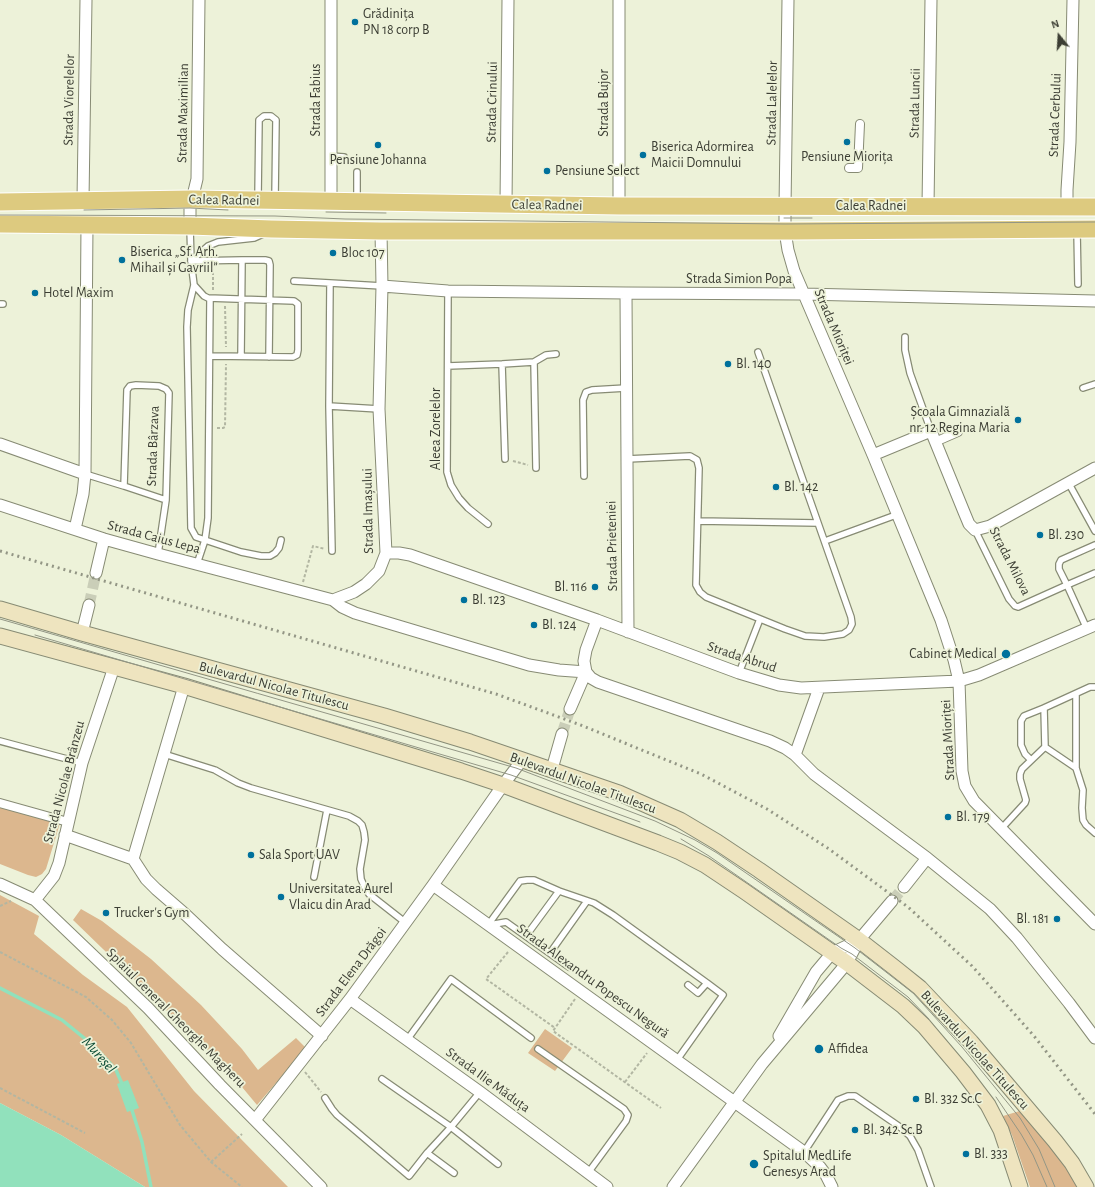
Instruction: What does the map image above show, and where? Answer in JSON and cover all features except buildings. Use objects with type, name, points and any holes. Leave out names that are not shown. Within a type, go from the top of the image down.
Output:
[{"type":"main road","name":"Calea Radnei","points":[[0,202],[191,199],[619,206],[1095,207]]},
{"type":"main road","name":"Calea Radnei","points":[[0,224],[190,226],[381,231],[1095,229]]},
{"type":"main road","name":"Bulevardul Nicolae Titulescu","points":[[0,609],[384,716],[470,742],[619,793],[680,820],[723,846],[859,940],[920,988],[949,1018],[1055,1141],[1072,1163],[1086,1187]]},
{"type":"main road","name":"Bulevardul Nicolae Titulescu","points":[[0,636],[184,686],[503,785],[680,852],[705,865],[738,886],[847,963],[904,1006],[929,1032],[963,1072],[995,1117],[1007,1144],[1020,1187]]},
{"type":"street","name":"Strada Viorelelor","points":[[83,200],[86,0]]},
{"type":"street","name":"Strada Maximilian","points":[[190,226],[191,199],[197,179],[199,0]]},
{"type":"street","name":"Strada Fabius","points":[[331,0],[331,201]]},
{"type":"street","name":"Strada Crinului","points":[[506,204],[508,0]]},
{"type":"street","name":"Strada Bujor","points":[[619,0],[619,206]]},
{"type":"street","name":"Strada Lalelelor","points":[[785,206],[788,0]]},
{"type":"street","name":"Strada Luncii","points":[[928,206],[931,0]]},
{"type":"street","name":"Strada Cerbului","points":[[1067,207],[1073,0]]},
{"type":"street","points":[[849,168],[858,168],[860,124]]},
{"type":"street","name":"Strada Mioriței","points":[[785,206],[785,230],[791,261],[941,620],[954,660],[959,681],[962,771],[965,786],[974,801],[1095,924]]},
{"type":"street","points":[[75,529],[83,494],[85,474],[87,225]]},
{"type":"street","name":"Strada Imașului","points":[[333,600],[354,592],[366,584],[379,571],[386,552],[379,410],[382,286],[381,231]]},
{"type":"street","name":"Strada Simion Popa","points":[[382,286],[448,290],[804,294],[1095,301]]},
{"type":"street","name":"Strada Prieteniei","points":[[626,293],[628,632]]},
{"type":"street","points":[[873,455],[931,431],[969,524],[975,530]]},
{"type":"street","points":[[936,442],[958,432]]},
{"type":"street","points":[[0,444],[85,474]]},
{"type":"street","name":"Strada Milova","points":[[975,530],[990,526],[1095,468]]},
{"type":"street","name":"Strada Caius Lepa","points":[[0,505],[104,539],[301,590]]},
{"type":"street","points":[[96,573],[104,539]]},
{"type":"street","name":"Strada Abrud","points":[[386,552],[410,555],[597,620],[739,673],[779,685],[800,688],[959,681],[980,676],[1091,627]]},
{"type":"street","points":[[301,590],[333,600],[342,607],[355,613],[528,665],[559,670],[586,672]]},
{"type":"street","points":[[82,633],[89,605]]},
{"type":"street","points":[[597,620],[586,650],[584,661],[586,672],[591,678],[598,682],[770,741],[785,748],[795,755],[814,774],[927,858],[990,909],[1017,938],[1095,1038]]},
{"type":"street","name":"Strada Nicolae Brânzeu","points":[[35,900],[54,876],[59,863],[82,763],[114,667]]},
{"type":"street","points":[[570,709],[586,672]]},
{"type":"street","points":[[133,859],[184,686]]},
{"type":"street","points":[[795,755],[819,688]]},
{"type":"street","points":[[552,769],[562,734]]},
{"type":"street","name":"Strada Elena Drăgoi","points":[[255,1120],[350,999],[522,760]]},
{"type":"street","points":[[0,803],[68,822]]},
{"type":"street","points":[[65,835],[133,859],[146,879],[156,889],[322,1036]]},
{"type":"street","points":[[904,887],[927,858]]},
{"type":"street","name":"Splaiul General Gheorghe Magheru","points":[[0,884],[35,900],[148,1008],[321,1187]]},
{"type":"street","name":"Strada Alexandru Popescu Negură","points":[[433,885],[804,1152],[820,1167],[832,1187]]},
{"type":"street","points":[[673,1187],[762,1064],[847,963],[859,940],[892,901]]},
{"type":"street","points":[[762,1064],[816,972],[832,953],[859,940]]},
{"type":"street","name":"Strada Ilie Măduța","points":[[350,999],[480,1092],[606,1187]]},
{"type":"lane","points":[[258,200],[259,120],[264,116],[272,116],[276,120],[275,200]]},
{"type":"lane","points":[[331,156],[344,157]]},
{"type":"lane","points":[[357,172],[357,202]]},
{"type":"lane","points":[[190,226],[191,261],[194,285],[188,310],[187,326],[191,528],[196,537],[261,556],[270,556],[275,553],[279,548],[281,540]]},
{"type":"lane","points":[[191,261],[208,246],[215,243],[221,241],[254,238],[271,229]]},
{"type":"lane","points":[[1077,229],[1078,284]]},
{"type":"lane","points":[[241,356],[242,260]]},
{"type":"lane","points":[[191,261],[268,261],[270,265],[269,357]]},
{"type":"lane","points":[[294,281],[382,286]]},
{"type":"lane","points":[[330,283],[329,406],[332,551]]},
{"type":"lane","points":[[194,285],[204,296],[210,299],[297,302],[297,355],[293,357],[210,356]]},
{"type":"lane","name":"Aleea Zorelelor","points":[[448,290],[447,472],[451,485],[459,498],[468,508],[488,524]]},
{"type":"lane","points":[[197,564],[204,540],[208,518],[210,299]]},
{"type":"lane","points":[[905,337],[905,350],[910,373],[931,431]]},
{"type":"lane","points":[[627,459],[690,456],[697,460],[699,468],[696,585],[700,592],[706,597],[805,636],[824,637],[843,634],[849,630],[852,624],[851,617],[758,352]]},
{"type":"lane","points":[[448,366],[534,362],[546,355],[556,354]]},
{"type":"lane","points":[[534,362],[536,468]]},
{"type":"lane","points":[[502,364],[505,458]]},
{"type":"lane","points":[[1083,388],[1095,384]]},
{"type":"lane","name":"Strada Bârzava","points":[[124,486],[127,390],[130,386],[136,385],[159,386],[166,389],[169,393],[166,500],[158,554]]},
{"type":"lane","points":[[584,476],[583,400],[586,392],[592,390],[626,388]]},
{"type":"lane","points":[[329,406],[379,410]]},
{"type":"lane","name":"Strada Bârzava","points":[[85,474],[166,500]]},
{"type":"lane","points":[[1068,482],[1095,531]]},
{"type":"lane","points":[[825,541],[896,515]]},
{"type":"lane","points":[[698,521],[818,523]]},
{"type":"lane","name":"Strada Milova","points":[[975,530],[1009,599],[1015,606],[1020,606],[1095,572]]},
{"type":"lane","points":[[1091,627],[1067,585],[1059,569],[1059,564],[1061,560],[1095,545]]},
{"type":"lane","points":[[739,673],[760,619]]},
{"type":"lane","points":[[1031,760],[1025,754],[1021,745],[1021,721],[1024,716],[1093,687]]},
{"type":"lane","points":[[1076,694],[1076,768],[1083,790],[1082,814],[1095,833]]},
{"type":"lane","points":[[1001,829],[1025,803],[1026,800],[1020,780],[1022,770],[1045,747],[1044,708]]},
{"type":"lane","points":[[0,741],[82,763]]},
{"type":"lane","points":[[1045,747],[1076,768]]},
{"type":"lane","points":[[164,754],[215,770],[251,788],[349,816],[358,821],[362,825],[365,840],[360,869],[361,879],[365,888],[369,894],[406,923]]},
{"type":"lane","points":[[314,877],[327,810]]},
{"type":"lane","points":[[488,925],[520,881],[534,880],[559,891],[594,903],[707,982],[723,995],[677,1060]]},
{"type":"lane","points":[[526,936],[559,891]]},
{"type":"lane","points":[[550,953],[587,901]]},
{"type":"lane","points":[[488,925],[506,922],[569,967]]},
{"type":"lane","points":[[407,1040],[452,979],[531,1038]]},
{"type":"lane","points":[[688,985],[698,994],[707,982]]},
{"type":"lane","points":[[538,1049],[624,1109],[628,1115],[626,1121],[588,1173]]},
{"type":"lane","points":[[382,1079],[451,1127],[498,1164]]},
{"type":"lane","points":[[325,1098],[337,1115],[409,1176],[480,1092]]},
{"type":"lane","points":[[804,1152],[838,1100],[848,1096],[855,1096],[900,1127],[910,1136],[918,1150],[931,1187]]},
{"type":"lane","points":[[427,1153],[454,1174]]},
{"type":"path","points":[[505,458],[536,468]]},
{"type":"path","points":[[301,590],[313,546],[332,551]]},
{"type":"path","points":[[515,944],[486,979],[555,1028]]},
{"type":"path","points":[[0,952],[86,997],[112,1020],[131,1043],[180,1125],[211,1162],[242,1187]]},
{"type":"path","points":[[581,991],[553,1031],[661,1108]]},
{"type":"path","points":[[625,1082],[654,1043]]},
{"type":"path","points":[[299,1065],[325,1098]]},
{"type":"path","points":[[0,1088],[85,1133]]},
{"type":"path","points":[[211,1162],[242,1134]]},
{"type":"shaded area","points":[[0,806],[60,823],[46,869],[42,874],[36,877],[0,864]]},
{"type":"shaded area","points":[[0,895],[39,916],[34,934],[83,975],[127,1007],[194,1091],[288,1187],[145,1187],[61,1135],[0,1103]]},
{"type":"shaded area","points":[[81,909],[102,921],[151,959],[201,1005],[242,1049],[258,1070],[296,1038],[306,1048],[257,1105],[227,1069],[73,920]]},
{"type":"shaded area","points":[[545,1029],[572,1048],[555,1071],[528,1053]]},
{"type":"shaded area","points":[[128,1080],[139,1108],[127,1112],[117,1084]]},
{"type":"shaded area","points":[[0,1103],[61,1135],[145,1187],[0,1187]]},
{"type":"shaded area","points":[[1023,1110],[1070,1170],[1079,1187],[1030,1187],[1012,1135],[1003,1116]]},
{"type":"waterway","name":"Mureșel","points":[[0,988],[62,1020],[94,1046],[116,1070],[123,1086]]},
{"type":"waterway","name":"Mureșel","points":[[131,1107],[142,1142],[151,1187]]},
{"type":"tunnel","points":[[89,605],[96,573]]},
{"type":"tunnel","points":[[562,734],[570,709]]},
{"type":"tunnel","points":[[892,901],[904,887]]},
{"type":"tram line","points":[[84,210],[190,208],[228,210]]},
{"type":"tram line","points":[[326,212],[386,213]]},
{"type":"tram line","points":[[0,215],[275,216],[345,219],[785,224],[1095,222]]},
{"type":"tram line","points":[[784,218],[812,218]]},
{"type":"tram line","points":[[0,619],[516,768],[655,821],[695,840],[717,853],[855,948],[913,993],[962,1047],[1020,1118],[1039,1149],[1055,1187]]},
{"type":"tram line","points":[[35,635],[511,775],[640,822]]},
{"type":"tram line","points":[[681,839],[709,856],[841,948],[852,954],[908,997],[929,1019]]},
{"type":"tram line","points":[[996,1097],[1033,1155],[1047,1187]]},
{"type":"railway","points":[[0,551],[496,694],[578,724],[701,774],[767,809],[829,849],[908,907],[972,966],[1034,1036],[1095,1114]]},
{"type":"place","name":"Grădinița PN 18 corp B","points":[[355,22]]},
{"type":"place","name":"Pensiune Miorița","points":[[847,142]]},
{"type":"place","name":"Pensiune Johanna","points":[[378,145]]},
{"type":"place","name":"Biserica Adormirea Maicii Domnului","points":[[643,155]]},
{"type":"place","name":"Pensiune Select","points":[[547,171]]},
{"type":"place","name":"Bloc 107","points":[[333,253]]},
{"type":"place","name":"Biserica „Sf. Arh. Mihail și Gavriil”","points":[[122,260]]},
{"type":"place","name":"Hotel Maxim","points":[[35,293]]},
{"type":"place","name":"Bl. 140","points":[[728,364]]},
{"type":"place","name":"Școala Gimnazială nr. 12 Regina Maria","points":[[1018,420]]},
{"type":"place","name":"Bl. 142","points":[[776,487]]},
{"type":"place","name":"Bl. 230","points":[[1040,535]]},
{"type":"place","name":"Bl. 116","points":[[595,587]]},
{"type":"place","name":"Bl. 123","points":[[464,600]]},
{"type":"place","name":"Bl. 124","points":[[534,625]]},
{"type":"place","name":"Cabinet Medical","points":[[1006,654]]},
{"type":"place","name":"Bl. 179","points":[[948,817]]},
{"type":"place","name":"Sala Sport UAV","points":[[251,855]]},
{"type":"place","name":"Universitatea Aurel Vlaicu din Arad","points":[[281,897]]},
{"type":"place","name":"Trucker's Gym","points":[[106,913]]},
{"type":"place","name":"Bl. 181","points":[[1057,919]]},
{"type":"place","name":"Affidea","points":[[819,1049]]},
{"type":"place","name":"Bl. 332 Sc.C","points":[[916,1099]]},
{"type":"place","name":"Bl. 342 Sc.B","points":[[855,1130]]},
{"type":"place","name":"Bl. 333","points":[[966,1154]]},
{"type":"place","name":"Spitalul MedLife Genesys Arad","points":[[754,1164]]}]
